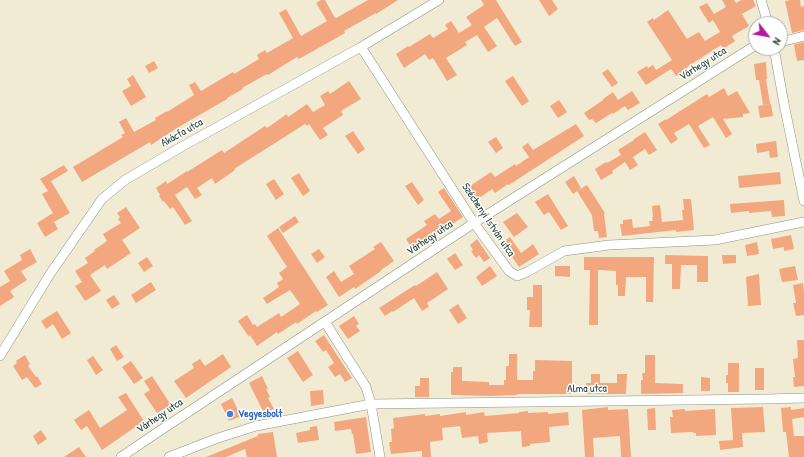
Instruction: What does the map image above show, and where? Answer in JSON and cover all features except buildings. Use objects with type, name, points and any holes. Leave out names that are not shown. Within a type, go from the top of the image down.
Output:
[{"type":"street","name":"Akácfa utca","points":[[0,356],[50,274],[102,199],[125,180],[361,47],[439,0]]},
{"type":"street","points":[[761,0],[766,16]]},
{"type":"street","points":[[788,40],[804,36]]},
{"type":"street","name":"Széchenyi István utca","points":[[361,47],[474,223],[509,271],[517,276],[564,251],[609,245],[715,240],[804,222]]},
{"type":"street","name":"Várhegy utca","points":[[121,457],[474,223],[748,50]]},
{"type":"street","points":[[775,56],[804,201]]},
{"type":"street","points":[[325,322],[366,387],[371,404],[380,457]]},
{"type":"street","name":"Alma utca","points":[[371,404],[804,398]]},
{"type":"street","points":[[169,457],[218,438],[256,426],[371,404]]},
{"type":"place","name":"Vegyesbolt","points":[[230,414]]}]
